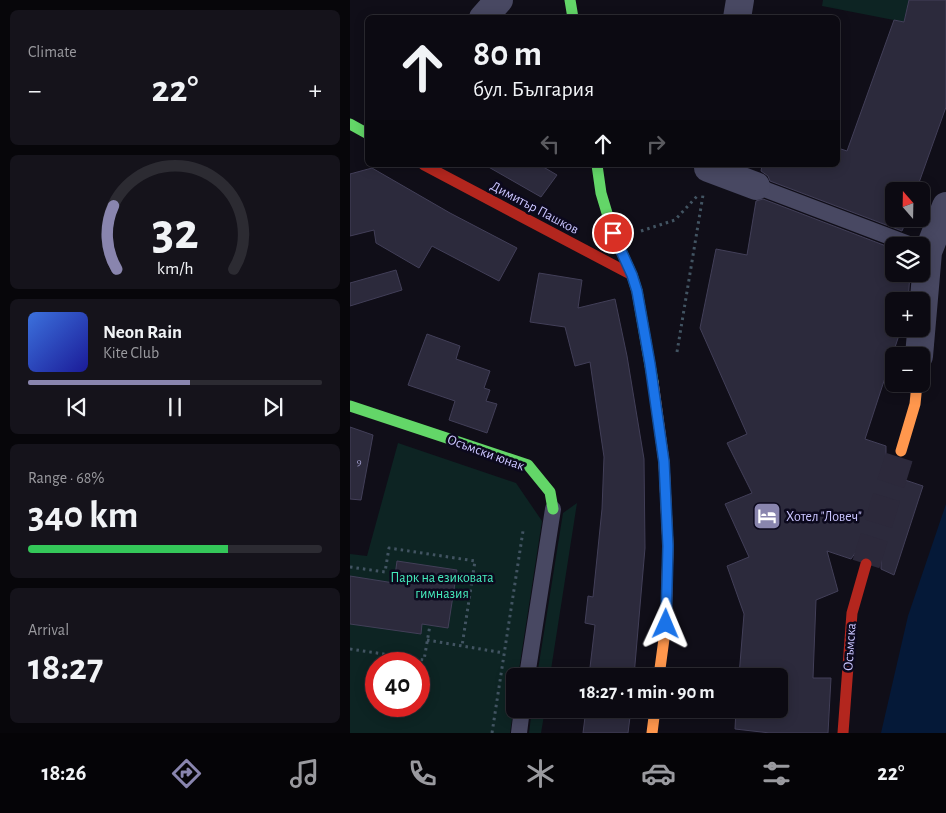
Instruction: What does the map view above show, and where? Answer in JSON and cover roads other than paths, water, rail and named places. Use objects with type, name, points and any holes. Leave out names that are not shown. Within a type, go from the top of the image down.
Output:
[{"type":"street","points":[[486,15],[499,0]]},
{"type":"street","points":[[570,0],[572,15]]},
{"type":"street","points":[[738,15],[740,0]]},
{"type":"street","points":[[350,124],[365,132]]},
{"type":"street","name":"Димитър Пашков","points":[[428,167],[632,275]]},
{"type":"street","points":[[597,167],[601,192],[613,233],[637,291],[664,462],[667,566],[666,624],[660,668]]},
{"type":"street","points":[[710,167],[756,186]]},
{"type":"street","points":[[928,237],[946,206]]},
{"type":"street","points":[[920,347],[921,282]]},
{"type":"street","points":[[901,452],[915,404],[916,392]]},
{"type":"street","name":"Осъмски юнак","points":[[350,406],[528,465],[550,492],[553,509]]},
{"type":"street","name":"Осъмска","points":[[843,733],[852,613],[866,564]]},
{"type":"street","points":[[652,733],[654,718]]},
{"type":"lane","points":[[756,186],[890,237]]},
{"type":"lane","name":"Осъмски юнак","points":[[528,668],[553,509]]},
{"type":"lane","points":[[519,733],[521,718]]},
{"type":"water","points":[[946,504],[946,733],[881,733],[908,616]]},
{"type":"tunnel","points":[[866,564],[901,451]]},
{"type":"place","name":"Хотел \"Ловеч\"","points":[[767,516]]},
{"type":"park label","name":"Парк на езиковата гимназия","points":[[442,586]]}]
